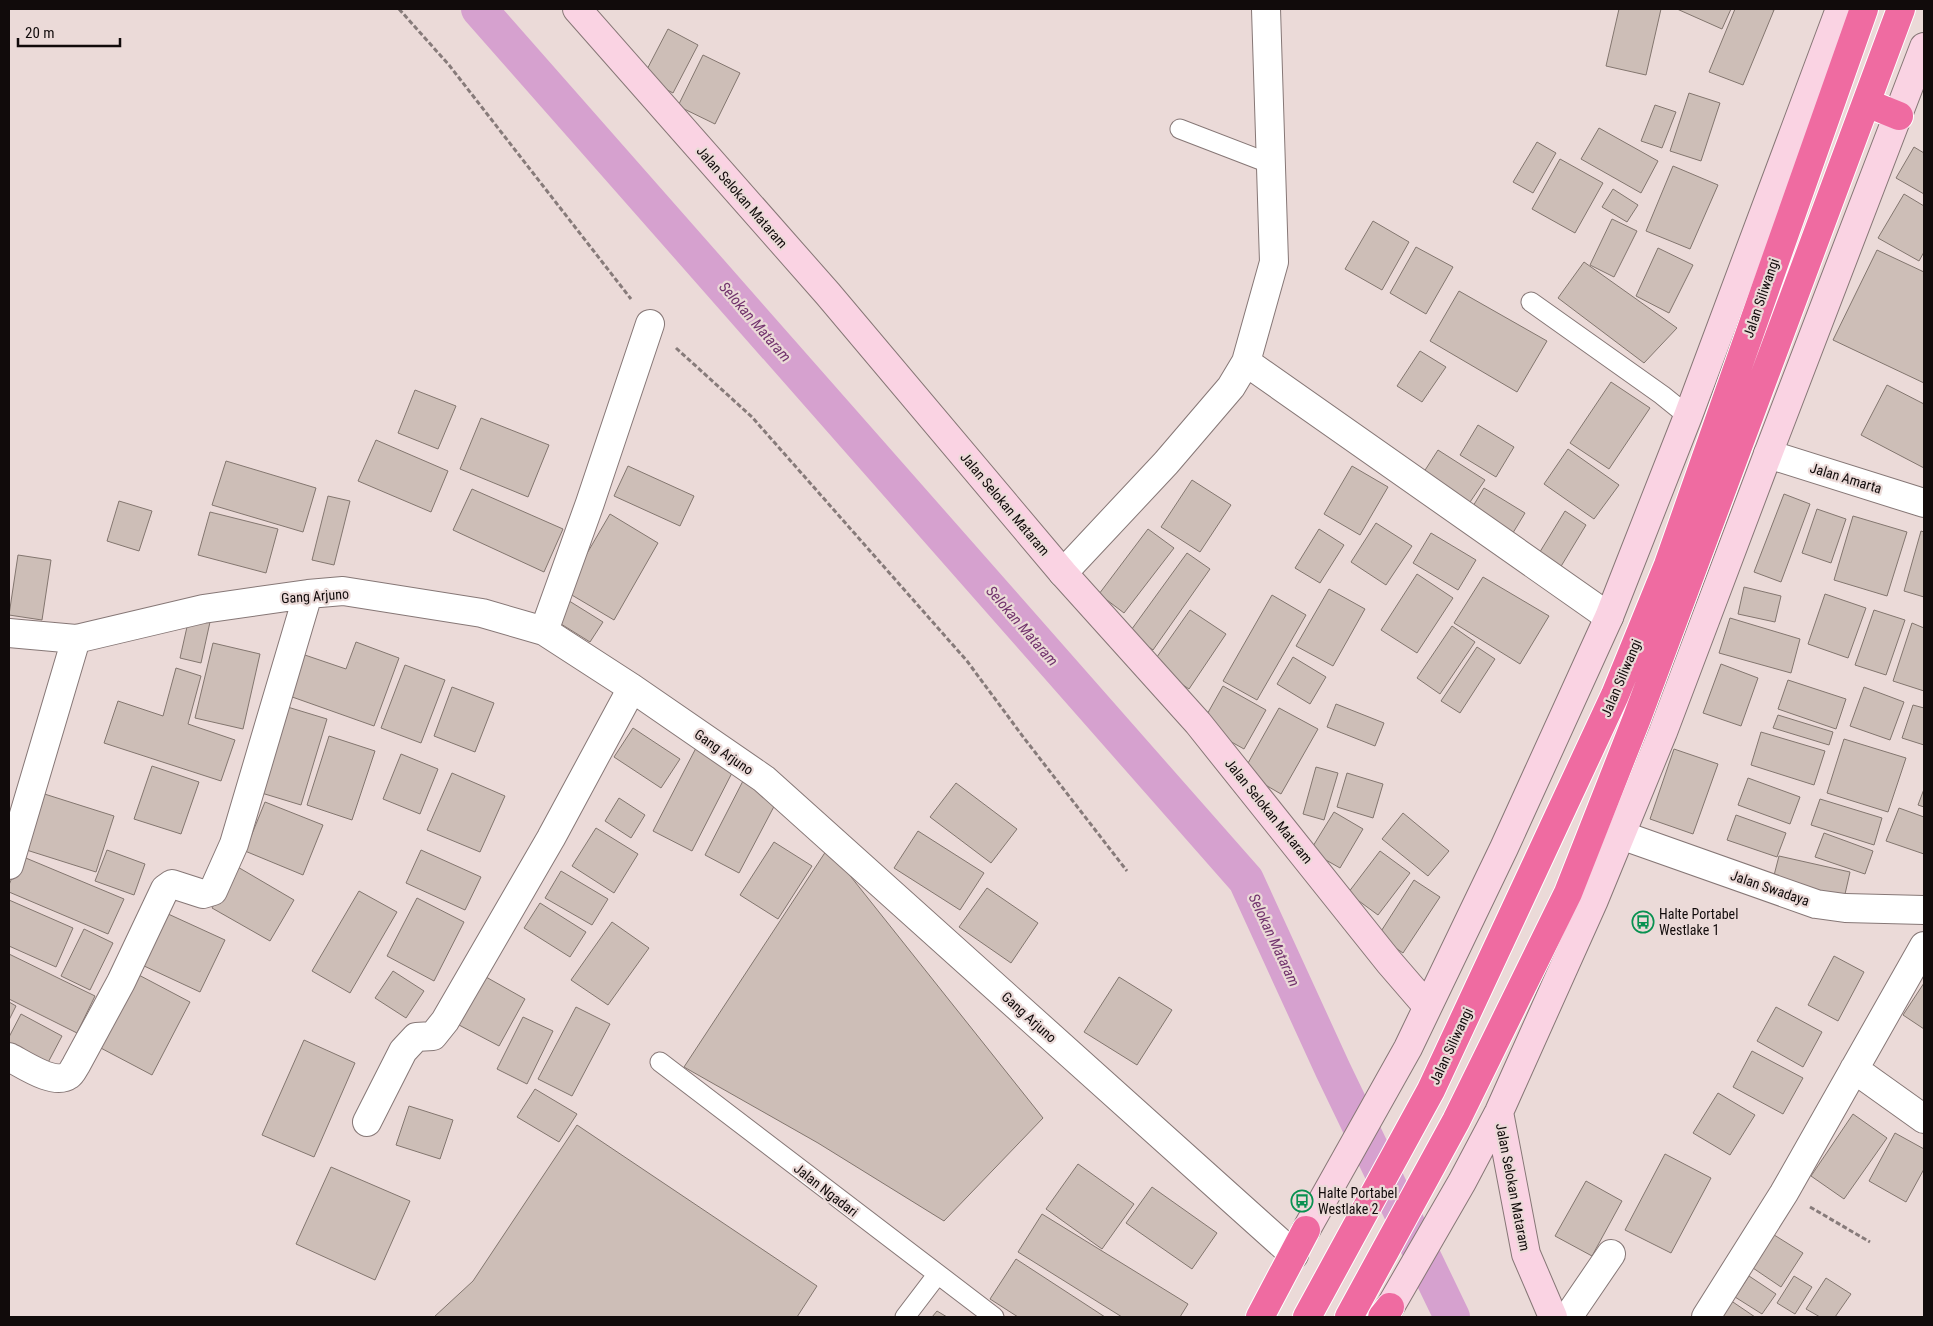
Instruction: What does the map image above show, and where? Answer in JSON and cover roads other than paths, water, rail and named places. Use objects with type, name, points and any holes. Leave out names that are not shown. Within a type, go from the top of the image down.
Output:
[{"type":"highway","name":"Jalan Siliwangi","points":[[1307,1317],[1430,1090],[1532,877],[1627,667],[1668,566],[1828,75],[1864,9]]},
{"type":"highway","name":"Jalan Siliwangi","points":[[1349,1317],[1456,1121],[1568,893],[1637,718],[1901,9]]},
{"type":"highway","points":[[1867,103],[1899,116]]},
{"type":"highway","points":[[1260,1317],[1294,1256],[1306,1230]]},
{"type":"street","name":"Jalan Selokan Mataram","points":[[577,9],[828,294],[1064,573],[1198,723],[1389,962],[1427,1006]]},
{"type":"street","points":[[1064,573],[1173,455],[1231,387],[1246,362],[1274,262],[1266,9]]},
{"type":"street","points":[[1306,1230],[1408,1048],[1504,848],[1608,617],[1828,75],[1840,9]]},
{"type":"street","points":[[1386,1312],[1462,1182],[1499,1112],[1594,900],[1663,732],[1924,47]]},
{"type":"street","points":[[544,631],[590,504],[650,324]]},
{"type":"street","points":[[1246,362],[1608,617]]},
{"type":"street","name":"Jalan Amarta","points":[[1768,454],[1924,503]]},
{"type":"street","name":"Gang Arjuno","points":[[9,633],[76,639],[203,609],[308,594],[344,591],[482,613],[544,631],[632,688],[764,779],[1294,1256]]},
{"type":"street","points":[[9,1057],[50,1078],[60,1078],[69,1075],[121,982],[165,889],[172,884],[203,894],[213,891],[234,844],[308,594]]},
{"type":"street","points":[[9,865],[76,639]]},
{"type":"street","points":[[367,1122],[403,1051],[416,1037],[433,1036],[445,1021],[551,838],[632,688]]},
{"type":"street","name":"Jalan Swadaya","points":[[1621,835],[1816,904],[1845,908],[1924,910]]},
{"type":"street","points":[[1706,1317],[1784,1192],[1924,946]]},
{"type":"street","points":[[1854,1070],[1924,1119]]},
{"type":"street","name":"Jalan Selokan Mataram","points":[[1499,1112],[1526,1254],[1553,1317]]},
{"type":"street","points":[[1568,1317],[1611,1254]]},
{"type":"lane","points":[[1180,129],[1271,164]]},
{"type":"lane","points":[[1531,302],[1662,395],[1688,416]]},
{"type":"lane","name":"Jalan Ngadari","points":[[660,1062],[994,1317]]},
{"type":"lane","points":[[905,1317],[937,1275]]},
{"type":"waterway","name":"Selokan Mataram","points":[[479,9],[1246,880],[1333,1070],[1452,1317]]},
{"type":"place","name":"Halte Portabel Westlake 1","points":[[1643,922]]},
{"type":"place","name":"Halte Portabel Westlake 2","points":[[1302,1201]]}]
